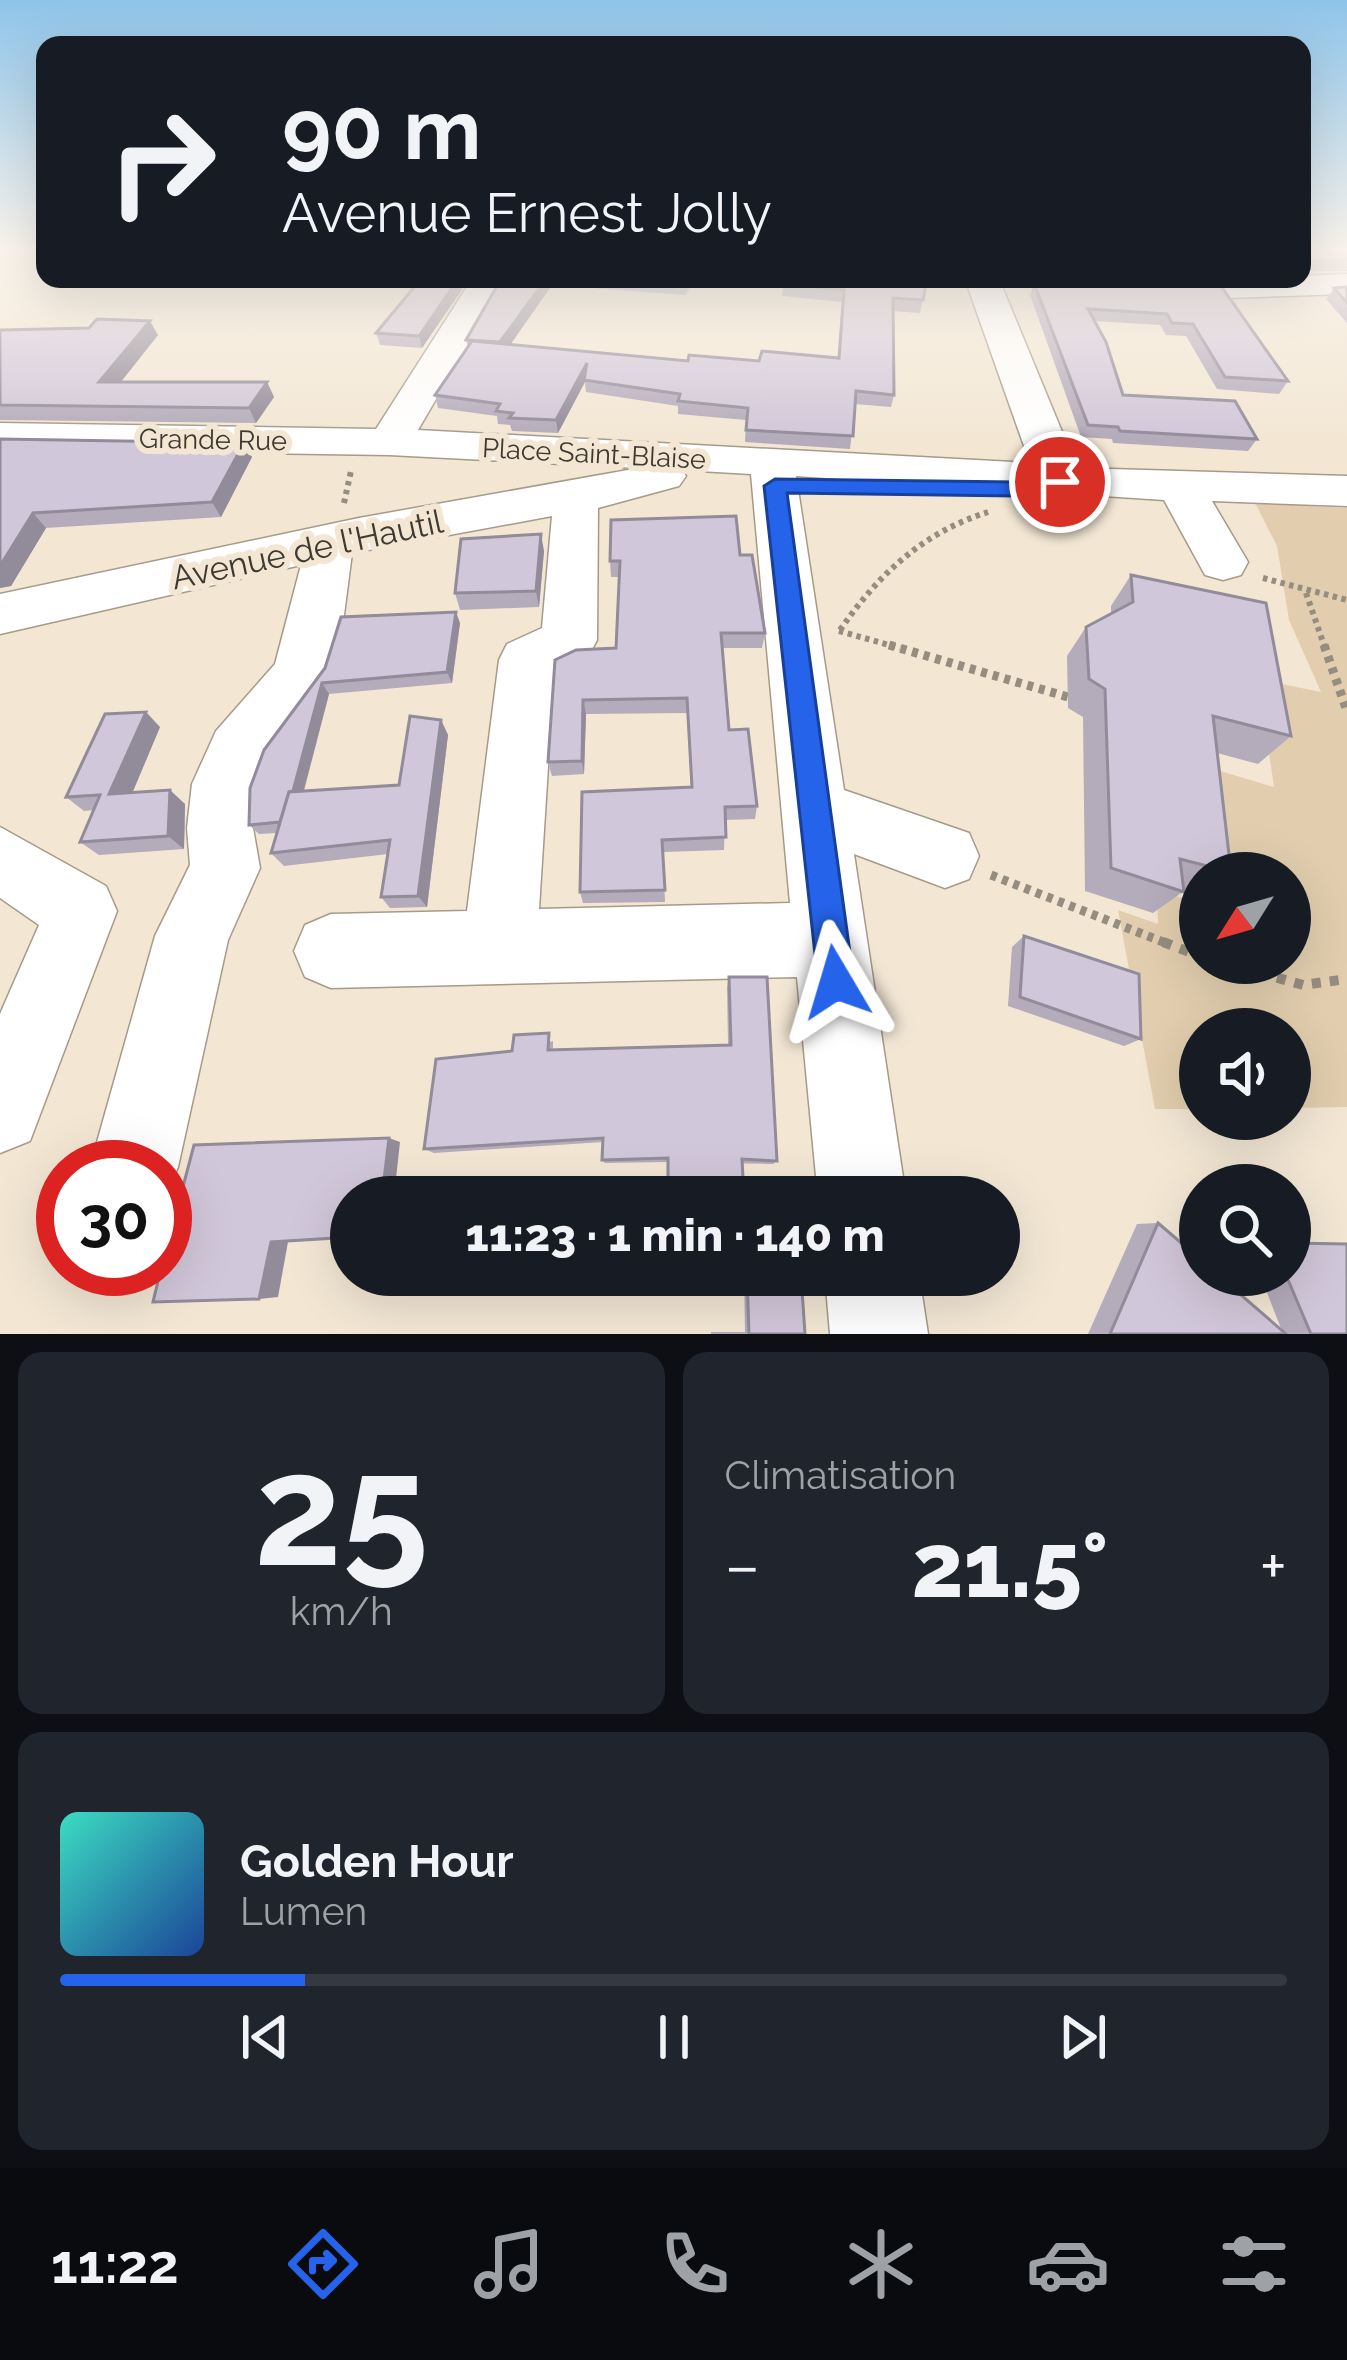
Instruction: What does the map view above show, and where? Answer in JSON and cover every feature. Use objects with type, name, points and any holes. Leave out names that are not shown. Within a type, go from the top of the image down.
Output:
[{"type":"street","points":[[410,526],[408,444],[472,314]]},
{"type":"street","points":[[995,314],[1060,482]]},
{"type":"street","name":"Grande Rue","points":[[0,436],[408,444]]},
{"type":"street","name":"Place Saint-Blaise","points":[[408,444],[755,470]]},
{"type":"street","points":[[859,1176],[815,810],[815,624],[755,470],[1016,489],[1060,482],[1347,491]]},
{"type":"street","name":"Place Saint-Blaise","points":[[593,493],[755,470]]},
{"type":"street","points":[[1179,486],[1222,562]]},
{"type":"street","points":[[500,947],[514,753],[527,660],[569,640],[577,524],[593,493]]},
{"type":"street","name":"Avenue de l'Hautil","points":[[0,614],[328,542],[593,493]]},
{"type":"street","points":[[141,1140],[192,937],[225,868],[220,828],[224,784],[238,749],[299,676],[326,578],[328,542]]},
{"type":"street","points":[[815,810],[945,856]]},
{"type":"street","points":[[0,859],[81,911],[0,1111]]},
{"type":"street","points":[[331,951],[831,939]]},
{"type":"street","points":[[874,1296],[879,1334]]},
{"type":"path","points":[[815,624],[906,552],[967,518],[1005,508]]},
{"type":"path","points":[[1284,587],[1347,600]]},
{"type":"path","points":[[1305,591],[1346,704]]},
{"type":"path","points":[[815,624],[1068,697]]},
{"type":"path","points":[[945,856],[1179,948]]},
{"type":"path","points":[[1311,984],[1347,979]]},
{"type":"shaded area","points":[[1255,503],[1347,508],[1347,1107],[1311,1108],[1311,1008],[1179,1008],[1179,1109],[1155,1109],[1118,910],[1158,924],[1157,891],[1179,897],[1179,984],[1311,984],[1311,852],[1201,852],[1197,764],[1274,787],[1258,679],[1321,692],[1289,620],[1277,546]]},
{"type":"building","points":[[392,314],[434,314],[419,336],[376,333]]},
{"type":"building","points":[[481,314],[520,314],[500,342],[466,340]]},
{"type":"building","points":[[842,314],[893,314],[894,395],[856,391],[853,436],[746,430],[748,408],[678,401],[680,394],[584,380],[587,363],[556,420],[509,418],[513,413],[496,411],[500,404],[435,395],[472,341],[688,361],[689,355],[759,361],[762,351],[839,358]]},
{"type":"building","points":[[1046,314],[1091,314],[1106,342],[1123,395],[1235,401],[1257,439],[1120,431],[1088,425]]},
{"type":"building","points":[[1167,314],[1241,314],[1288,381],[1225,377],[1193,324],[1172,323]]},
{"type":"building","points":[[97,319],[150,321],[99,382],[267,382],[249,408],[0,405],[0,330],[89,328]]},
{"type":"building","points":[[0,439],[244,443],[212,502],[33,513],[0,566]]},
{"type":"building","points":[[736,516],[740,555],[752,555],[765,633],[721,633],[729,730],[748,729],[757,806],[725,807],[726,837],[662,840],[665,890],[580,892],[582,792],[692,787],[687,698],[583,700],[582,761],[548,762],[555,660],[576,650],[616,648],[620,561],[610,561],[611,520]]},
{"type":"building","points":[[541,534],[536,591],[455,593],[461,539]]},
{"type":"building","points":[[1131,575],[1266,603],[1291,736],[1213,716],[1229,852],[1179,852],[1179,890],[1111,868],[1105,689],[1089,679],[1086,627],[1133,602]]},
{"type":"building","points":[[456,612],[447,672],[322,683],[280,822],[249,825],[250,788],[264,750],[325,668],[341,617]]},
{"type":"building","points":[[146,712],[109,794],[170,790],[168,836],[80,842],[100,795],[66,797],[105,714]]},
{"type":"building","points":[[410,716],[441,720],[418,896],[381,897],[390,840],[271,853],[289,792],[399,785]]},
{"type":"building","points":[[1024,936],[1139,974],[1141,1039],[1020,997]]},
{"type":"building","points":[[729,977],[767,977],[777,1161],[742,1159],[743,1176],[668,1176],[668,1158],[602,1160],[603,1138],[424,1149],[436,1059],[512,1051],[514,1035],[549,1033],[548,1050],[731,1045]]},
{"type":"building","points":[[389,1138],[384,1176],[330,1176],[330,1238],[271,1242],[259,1299],[153,1302],[154,1296],[192,1296],[194,1145]]},
{"type":"building","points":[[1158,1223],[1179,1241],[1179,1296],[1242,1296],[1286,1334],[1110,1334]]},
{"type":"building","points":[[1311,1243],[1347,1244],[1347,1334],[1311,1334],[1295,1296],[1311,1296]]},
{"type":"building","points":[[748,1296],[802,1296],[805,1334],[749,1334]]},
{"type":"route","points":[[836,982],[775,486],[1016,489],[1060,482]]}]
